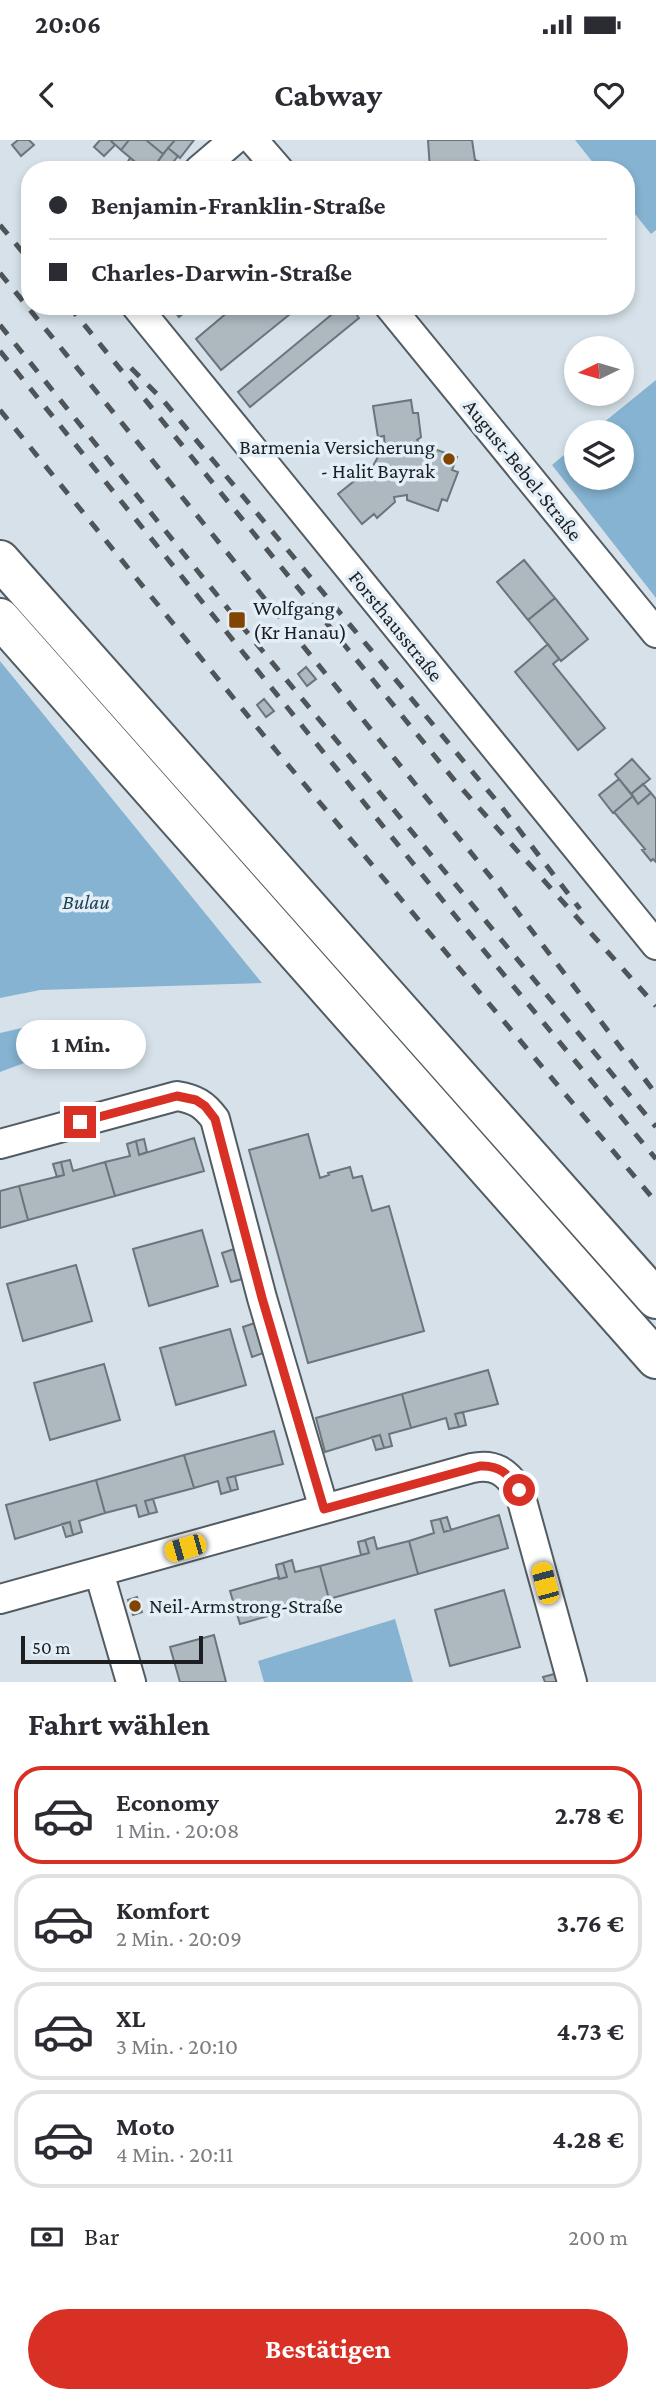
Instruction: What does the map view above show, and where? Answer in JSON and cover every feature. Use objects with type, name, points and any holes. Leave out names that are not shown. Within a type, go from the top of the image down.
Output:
[{"type":"highway","points":[[0,560],[656,1299]]},
{"type":"highway","points":[[0,618],[656,1359]]},
{"type":"street","points":[[209,161],[234,140]]},
{"type":"street","points":[[253,140],[271,161]]},
{"type":"street","name":"Forsthausstraße","points":[[143,315],[656,945]]},
{"type":"street","name":"August-Bebel-Straße","points":[[396,315],[656,634]]},
{"type":"street","points":[[0,1144],[177,1096],[196,1100],[205,1106],[215,1119],[262,1298],[324,1509]]},
{"type":"street","points":[[0,1599],[472,1468],[491,1466],[510,1477],[519,1490],[572,1682]]},
{"type":"street","points":[[99,1572],[131,1682]]},
{"type":"green space","points":[[575,140],[656,140],[656,230],[651,234],[635,214],[635,161],[592,161]]},
{"type":"green space","points":[[656,380],[656,598],[572,490],[634,490],[634,420],[607,420],[624,406],[634,406],[634,398]]},
{"type":"green space","points":[[564,455],[564,480],[552,465]]},
{"type":"green space","name":"Bulau","points":[[0,661],[262,983],[40,990],[0,998]]},
{"type":"green space","points":[[86,1020],[78,1043],[0,1072],[0,1033],[48,1022]]},
{"type":"green space","points":[[395,1619],[413,1682],[264,1682],[258,1661]]},
{"type":"building","points":[[18,140],[29,140],[34,145],[21,156],[12,145]]},
{"type":"building","points":[[100,140],[110,140],[115,145],[104,156],[94,147]]},
{"type":"building","points":[[110,140],[129,140],[121,150]]},
{"type":"building","points":[[129,140],[146,140],[163,154],[158,161],[134,161],[121,150]]},
{"type":"building","points":[[146,140],[175,140],[163,154]]},
{"type":"building","points":[[175,140],[194,140],[180,158],[168,148]]},
{"type":"building","points":[[428,140],[472,140],[475,160],[478,161],[429,161]]},
{"type":"building","points":[[168,148],[178,156],[174,161],[158,161]]},
{"type":"building","points":[[224,315],[289,315],[221,370],[196,339]]},
{"type":"building","points":[[331,315],[357,315],[359,318],[250,407],[238,392]]},
{"type":"building","points":[[411,400],[413,413],[418,413],[421,437],[417,440],[425,450],[429,447],[457,457],[452,470],[458,472],[447,501],[442,499],[438,511],[407,500],[407,495],[394,497],[395,502],[377,518],[374,514],[362,524],[338,494],[363,474],[366,478],[376,470],[373,466],[380,453],[379,449],[385,448],[384,436],[378,437],[373,406]]},
{"type":"building","points":[[524,560],[555,598],[528,620],[497,582]]},
{"type":"building","points":[[555,598],[588,639],[561,661],[528,620]]},
{"type":"building","points":[[548,644],[559,659],[553,664],[605,728],[578,750],[515,672]]},
{"type":"building","points":[[306,667],[316,679],[307,686],[298,674]]},
{"type":"building","points":[[264,699],[274,711],[266,717],[257,705]]},
{"type":"building","points":[[632,759],[650,779],[631,794],[615,774]]},
{"type":"building","points":[[619,779],[633,796],[613,813],[599,795]]},
{"type":"building","points":[[643,784],[651,793],[638,804],[631,794]]},
{"type":"building","points":[[651,793],[656,799],[656,862],[653,859],[651,861],[642,850],[645,849],[614,812],[633,796],[638,804]]},
{"type":"building","points":[[308,1134],[320,1178],[350,1167],[353,1178],[362,1176],[372,1211],[389,1206],[424,1331],[308,1363],[249,1150]]},
{"type":"building","points":[[194,1138],[204,1171],[115,1196],[105,1162],[130,1156],[127,1144],[136,1141],[139,1155]]},
{"type":"building","points":[[144,1139],[147,1152],[139,1155],[136,1141]]},
{"type":"building","points":[[70,1160],[73,1171],[105,1162],[115,1196],[28,1220],[19,1186],[64,1175],[61,1162]]},
{"type":"building","points":[[61,1162],[64,1175],[57,1177],[53,1164]]},
{"type":"building","points":[[19,1186],[28,1220],[0,1228],[0,1191]]},
{"type":"building","points":[[202,1230],[218,1286],[149,1306],[133,1249]]},
{"type":"building","points":[[237,1248],[246,1278],[231,1282],[222,1253]]},
{"type":"building","points":[[76,1265],[92,1321],[23,1341],[7,1284]]},
{"type":"building","points":[[258,1322],[266,1352],[252,1357],[243,1327]]},
{"type":"building","points":[[230,1329],[246,1385],[176,1405],[160,1348]]},
{"type":"building","points":[[104,1364],[120,1420],[50,1440],[34,1383]]},
{"type":"building","points":[[488,1370],[498,1404],[455,1414],[459,1427],[449,1429],[446,1418],[411,1428],[402,1394]]},
{"type":"building","points":[[402,1394],[411,1428],[389,1434],[392,1446],[384,1448],[380,1435],[325,1452],[316,1418]]},
{"type":"building","points":[[463,1412],[466,1425],[459,1427],[455,1414]]},
{"type":"building","points":[[274,1431],[283,1464],[227,1478],[231,1491],[221,1494],[218,1481],[194,1488],[184,1455]]},
{"type":"building","points":[[380,1435],[384,1448],[376,1450],[372,1437]]},
{"type":"building","points":[[184,1455],[194,1488],[145,1501],[149,1514],[139,1517],[136,1505],[105,1513],[96,1480]]},
{"type":"building","points":[[235,1476],[238,1489],[231,1491],[227,1478]]},
{"type":"building","points":[[96,1480],[105,1513],[79,1521],[82,1532],[73,1535],[70,1522],[15,1539],[6,1505]]},
{"type":"building","points":[[153,1499],[157,1512],[149,1514],[145,1501]]},
{"type":"building","points":[[499,1515],[508,1548],[418,1574],[409,1541],[434,1533],[431,1521],[440,1519],[444,1532]]},
{"type":"building","points":[[447,1517],[451,1530],[444,1532],[440,1519]]},
{"type":"building","points":[[70,1522],[73,1535],[66,1537],[62,1524]]},
{"type":"building","points":[[374,1537],[377,1549],[409,1541],[418,1574],[329,1599],[320,1566],[369,1553],[365,1540]]},
{"type":"building","points":[[365,1540],[369,1553],[361,1555],[358,1542]]},
{"type":"building","points":[[292,1560],[295,1572],[320,1566],[329,1599],[240,1624],[230,1591],[287,1577],[283,1563]]},
{"type":"building","points":[[283,1563],[287,1577],[279,1579],[276,1565]]},
{"type":"building","points":[[504,1590],[520,1647],[450,1666],[435,1610]]},
{"type":"building","name":"Neil-Armstrong-Straße","points":[[137,1597],[142,1612],[133,1615],[128,1600]]},
{"type":"building","points":[[214,1635],[226,1682],[180,1682],[170,1647]]},
{"type":"building","points":[[558,1673],[561,1682],[545,1682],[543,1677]]},
{"type":"railway","points":[[0,225],[21,250]]},
{"type":"railway","points":[[0,273],[21,299]]},
{"type":"railway","points":[[34,315],[494,881],[656,1094]]},
{"type":"railway","points":[[76,315],[455,781],[656,1006]]},
{"type":"railway","points":[[0,325],[237,620],[656,1127]]},
{"type":"railway","points":[[0,351],[457,918],[656,1159]]},
{"type":"railway","points":[[131,368],[162,399],[500,805],[580,909]]},
{"type":"railway","points":[[0,410],[278,753],[656,1202]]},
{"type":"place","name":"Barmenia Versicherung - Halit Bayrak","points":[[449,459]]},
{"type":"place","name":"Wolfgang (Kr Hanau)","points":[[237,620]]},
{"type":"place","name":"Neil-Armstrong-Straße","points":[[135,1606]]},
{"type":"route","points":[[80,1122],[177,1096],[196,1100],[205,1106],[215,1119],[262,1298],[324,1509],[480,1466],[499,1469],[510,1477],[519,1490]]}]
